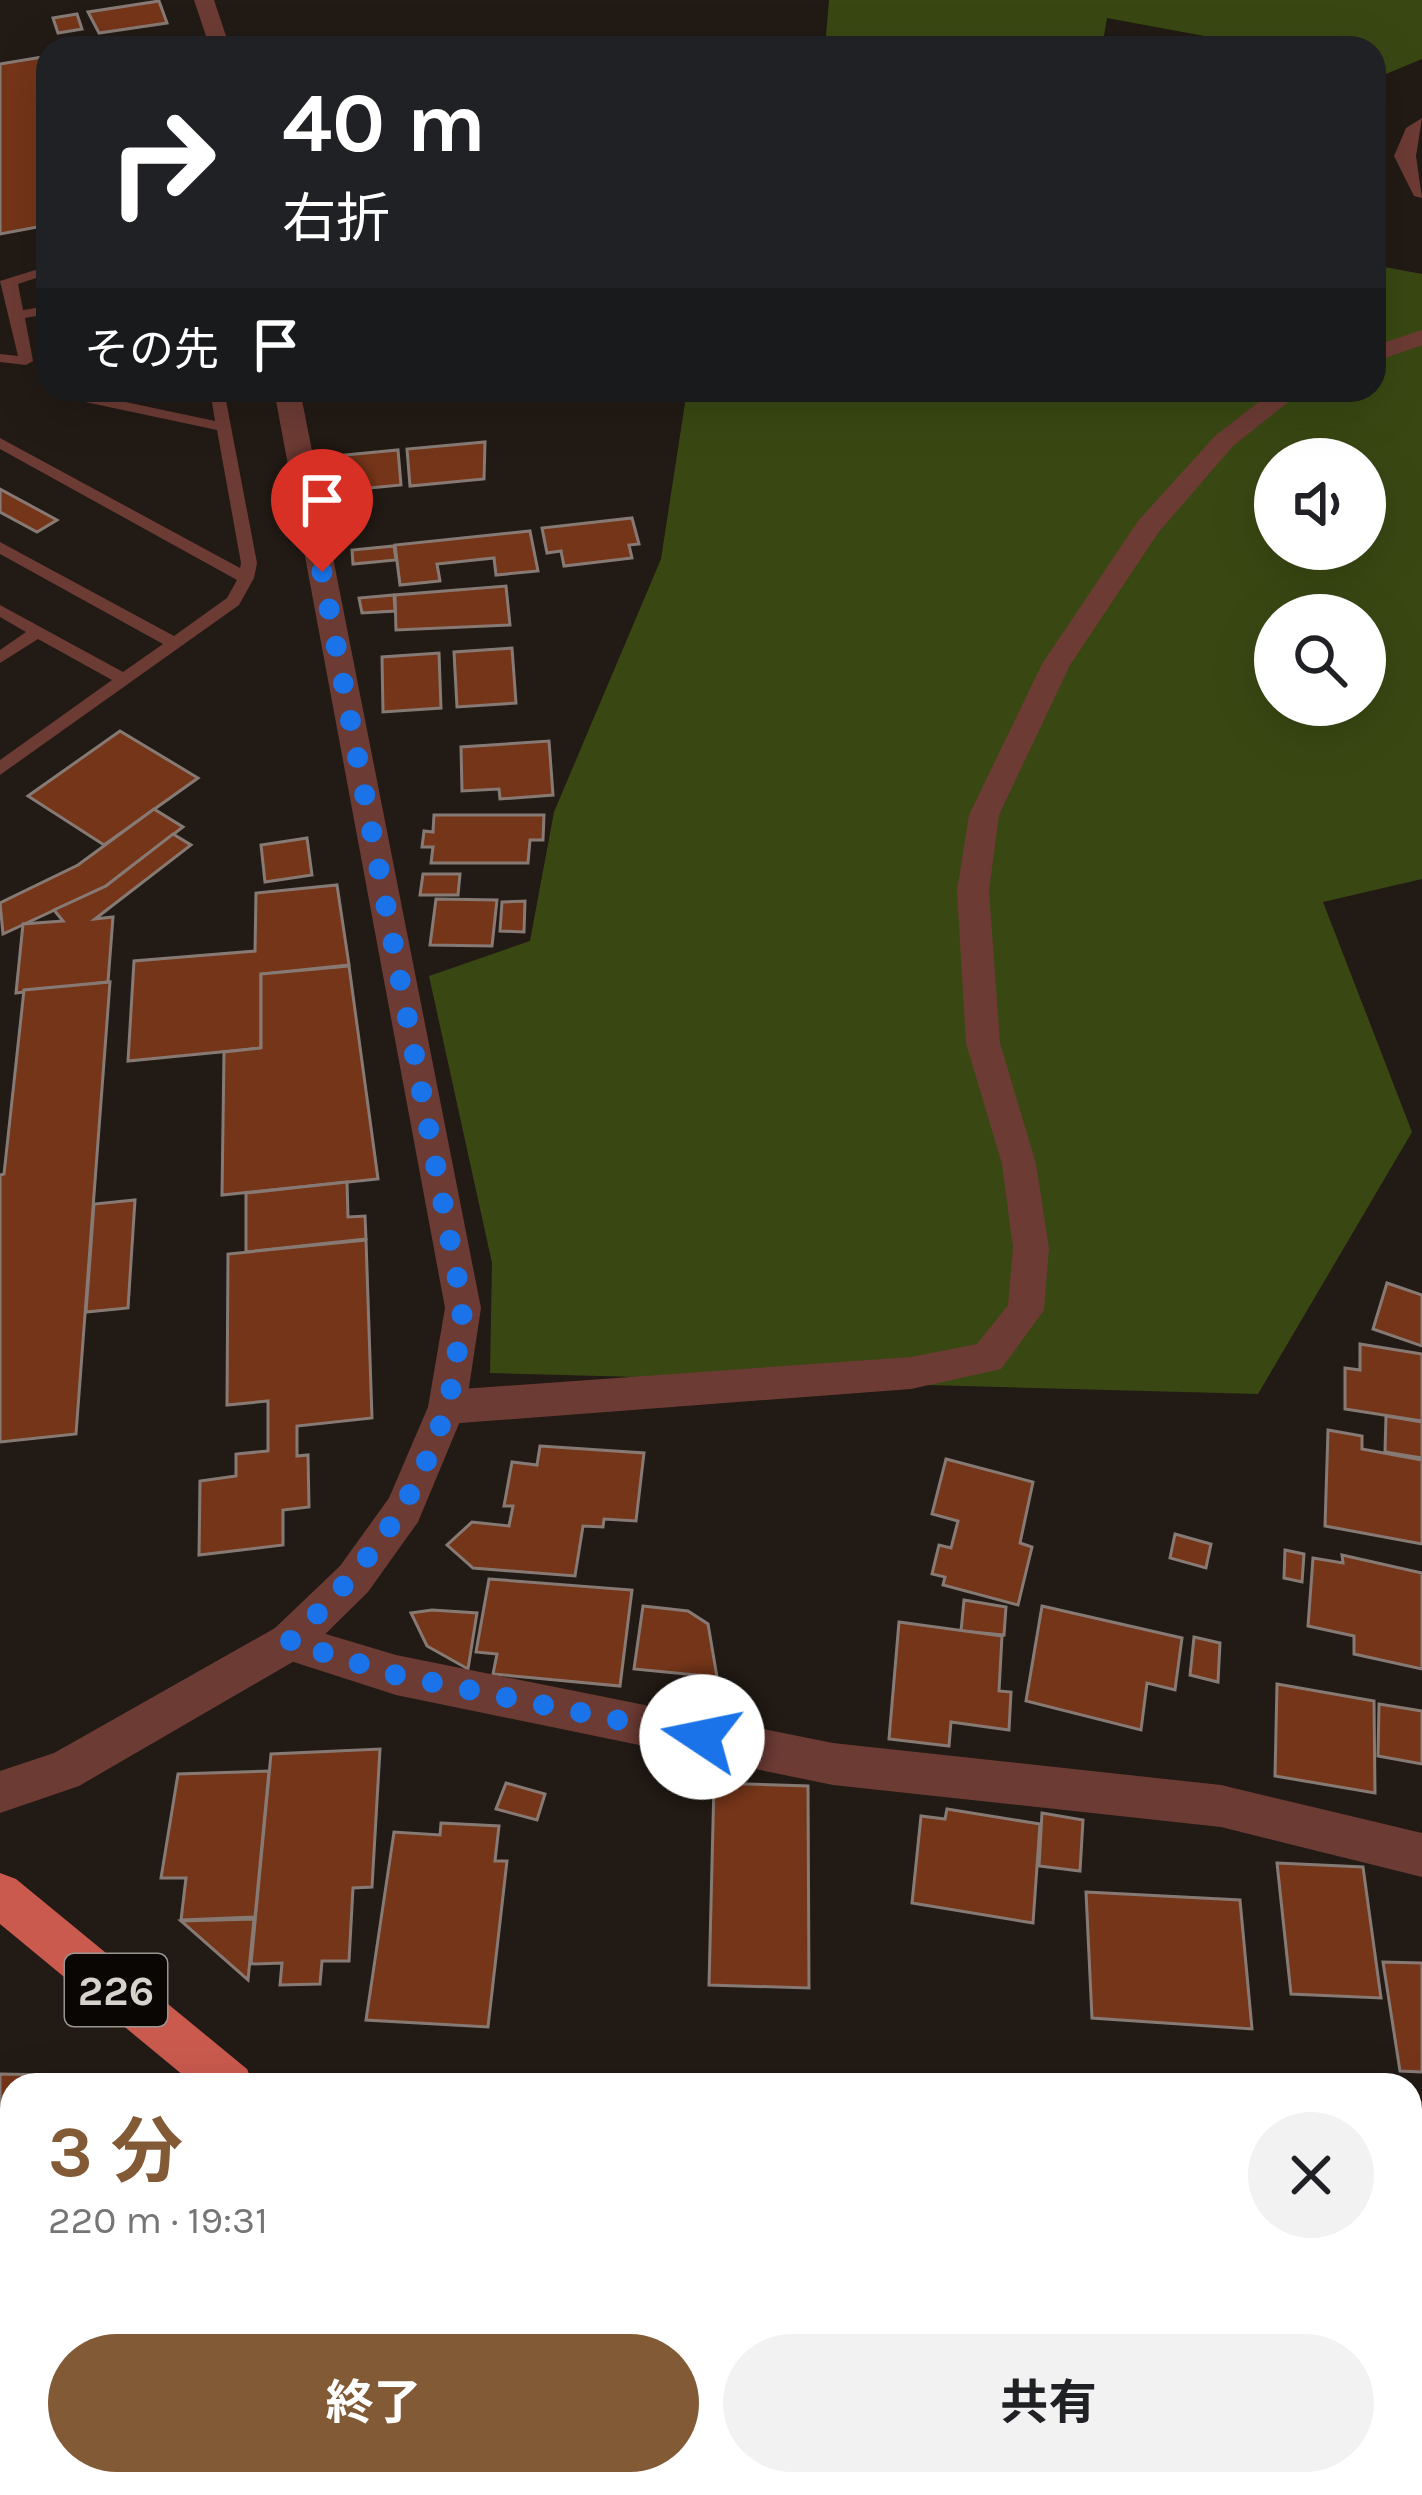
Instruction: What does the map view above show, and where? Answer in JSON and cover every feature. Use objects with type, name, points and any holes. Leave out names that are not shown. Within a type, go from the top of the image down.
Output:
[{"type":"highway","name":"226","points":[[0,1895],[216,2073]]},
{"type":"street","points":[[204,0],[216,36]]},
{"type":"street","points":[[1422,124],[1410,134],[1402,155],[1422,190]]},
{"type":"street","points":[[1386,350],[1422,337]]},
{"type":"street","points":[[0,1792],[64,1771],[289,1642],[354,1579],[404,1509],[447,1407],[463,1308],[289,402]]},
{"type":"street","points":[[447,1407],[911,1373],[988,1358],[1026,1310],[1031,1248],[1018,1164],[983,1043],[973,891],[984,815],[1056,664],[1148,527],[1224,441],[1274,402]]},
{"type":"street","points":[[289,1642],[396,1675],[833,1764],[1221,1806],[1422,1855]]},
{"type":"lane","points":[[0,358],[26,361],[5,283],[36,274]]},
{"type":"lane","points":[[17,315],[36,312]]},
{"type":"lane","points":[[104,402],[224,427]]},
{"type":"lane","points":[[0,769],[232,602],[249,563],[219,402]]},
{"type":"lane","points":[[0,443],[246,578]]},
{"type":"lane","points":[[0,548],[176,644]]},
{"type":"lane","points":[[0,610],[125,680]]},
{"type":"lane","points":[[0,658],[38,631]]},
{"type":"green space","points":[[829,0],[1422,0],[1422,59],[1386,74],[1386,36],[1204,36],[1107,18],[1104,36],[826,36]]},
{"type":"green space","points":[[1386,267],[1422,274],[1422,879],[1323,902],[1412,1132],[1258,1394],[490,1373],[492,1263],[429,976],[530,941],[554,812],[661,559],[685,402],[1386,402]]},
{"type":"building","points":[[159,1],[167,23],[99,33],[88,12]]},
{"type":"building","points":[[77,14],[82,29],[58,33],[53,18]]},
{"type":"building","points":[[36,58],[36,227],[0,234],[0,64]]},
{"type":"building","points":[[485,442],[484,479],[410,486],[407,449]]},
{"type":"building","points":[[398,450],[401,485],[338,491],[334,456]]},
{"type":"building","points":[[0,489],[57,520],[37,532],[0,512]]},
{"type":"building","points":[[632,518],[639,544],[629,545],[632,558],[564,566],[561,551],[547,553],[542,528]]},
{"type":"building","points":[[530,531],[538,571],[496,575],[494,558],[437,564],[440,581],[400,585],[395,545]]},
{"type":"building","points":[[394,546],[396,560],[353,564],[352,550]]},
{"type":"building","points":[[506,586],[510,625],[396,630],[395,595]]},
{"type":"building","points":[[394,595],[395,611],[362,613],[359,598]]},
{"type":"building","points":[[512,648],[516,703],[457,707],[454,652]]},
{"type":"building","points":[[439,653],[441,708],[383,712],[382,657]]},
{"type":"building","points":[[120,731],[198,778],[104,845],[28,796]]},
{"type":"building","points":[[549,741],[553,795],[500,799],[499,789],[462,791],[461,747]]},
{"type":"building","points":[[154,809],[183,827],[106,886],[3,934],[0,903],[78,865]]},
{"type":"building","points":[[434,815],[544,815],[543,840],[530,840],[528,863],[431,863],[433,847],[422,847],[424,831],[433,832]]},
{"type":"building","points":[[173,834],[191,845],[95,919],[113,917],[108,982],[16,993],[23,924],[63,921],[54,910],[106,886]]},
{"type":"building","points":[[307,838],[312,875],[265,882],[261,845]]},
{"type":"building","points":[[423,874],[460,874],[458,895],[420,895]]},
{"type":"building","points":[[337,885],[349,965],[261,974],[261,1048],[128,1061],[134,961],[255,951],[256,893]]},
{"type":"building","points":[[436,899],[497,900],[492,946],[430,945]]},
{"type":"building","points":[[525,901],[524,932],[500,931],[502,902]]},
{"type":"building","points":[[349,966],[378,1179],[222,1195],[224,1052],[261,1048],[261,974]]},
{"type":"building","points":[[110,982],[76,1434],[0,1442],[0,1175],[4,1174],[24,990]]},
{"type":"building","points":[[347,1182],[348,1217],[365,1216],[366,1239],[246,1252],[246,1193]]},
{"type":"building","points":[[135,1200],[128,1308],[86,1312],[94,1204]]},
{"type":"building","points":[[366,1240],[372,1418],[297,1426],[297,1456],[308,1455],[309,1507],[283,1510],[283,1545],[199,1555],[200,1481],[236,1476],[236,1454],[268,1451],[268,1401],[227,1405],[228,1254]]},
{"type":"building","points":[[1387,1283],[1422,1295],[1422,1346],[1373,1329]]},
{"type":"building","points":[[1360,1344],[1422,1354],[1422,1421],[1345,1409],[1345,1368],[1360,1370]]},
{"type":"building","points":[[1386,1416],[1422,1422],[1422,1458],[1385,1452]]},
{"type":"building","points":[[1328,1430],[1362,1436],[1362,1449],[1422,1460],[1422,1544],[1325,1526]]},
{"type":"building","points":[[540,1446],[644,1453],[636,1521],[604,1519],[603,1527],[583,1526],[575,1576],[473,1568],[447,1545],[472,1522],[509,1526],[513,1506],[504,1506],[512,1462],[537,1465]]},
{"type":"building","points":[[946,1459],[1033,1482],[1020,1543],[1032,1547],[1018,1605],[943,1585],[945,1577],[932,1574],[939,1545],[951,1548],[958,1521],[932,1514]]},
{"type":"building","points":[[1175,1534],[1211,1544],[1206,1568],[1170,1558]]},
{"type":"building","points":[[1285,1550],[1304,1554],[1302,1582],[1284,1578]]},
{"type":"building","points":[[1342,1555],[1422,1573],[1422,1669],[1354,1654],[1354,1636],[1308,1626],[1313,1558],[1343,1563]]},
{"type":"building","points":[[489,1579],[632,1590],[620,1686],[493,1674],[497,1654],[476,1652]]},
{"type":"building","points":[[964,1600],[1006,1607],[1004,1635],[961,1631]]},
{"type":"building","points":[[643,1606],[688,1611],[708,1624],[717,1677],[634,1669]]},
{"type":"building","points":[[1042,1606],[1182,1638],[1175,1690],[1147,1683],[1141,1730],[1026,1701]]},
{"type":"building","points":[[411,1613],[477,1613],[468,1669],[427,1646]]},
{"type":"building","points":[[899,1622],[1002,1636],[999,1691],[1011,1692],[1009,1730],[951,1722],[949,1746],[889,1739]]},
{"type":"building","points":[[1194,1637],[1220,1643],[1218,1682],[1190,1675]]},
{"type":"building","points":[[1277,1684],[1374,1701],[1375,1793],[1275,1776]]},
{"type":"building","points":[[1379,1704],[1422,1711],[1422,1764],[1378,1756]]},
{"type":"building","points":[[380,1749],[372,1887],[353,1888],[349,1961],[322,1961],[320,1984],[280,1985],[282,1963],[251,1964],[271,1754]]},
{"type":"building","points":[[269,1771],[255,1917],[181,1920],[186,1878],[161,1878],[178,1774]]},
{"type":"building","points":[[506,1783],[545,1794],[537,1820],[496,1809]]},
{"type":"building","points":[[714,1783],[808,1786],[809,1988],[709,1985]]},
{"type":"building","points":[[947,1809],[1040,1824],[1033,1923],[912,1903],[921,1816],[945,1819]]},
{"type":"building","points":[[1042,1813],[1083,1820],[1080,1871],[1039,1866]]},
{"type":"building","points":[[441,1823],[499,1826],[495,1861],[507,1861],[488,2027],[366,2020],[394,1832],[440,1835]]},
{"type":"building","points":[[1277,1863],[1363,1867],[1381,1998],[1291,1994]]},
{"type":"building","points":[[1086,1892],[1240,1900],[1252,2029],[1092,2018]]},
{"type":"building","points":[[254,1919],[248,1980],[181,1921]]},
{"type":"building","points":[[1383,1962],[1422,1963],[1422,2072],[1400,2071]]},
{"type":"route","points":[[322,572],[463,1308],[447,1407],[404,1509],[354,1579],[289,1642],[396,1675],[702,1737]]}]
